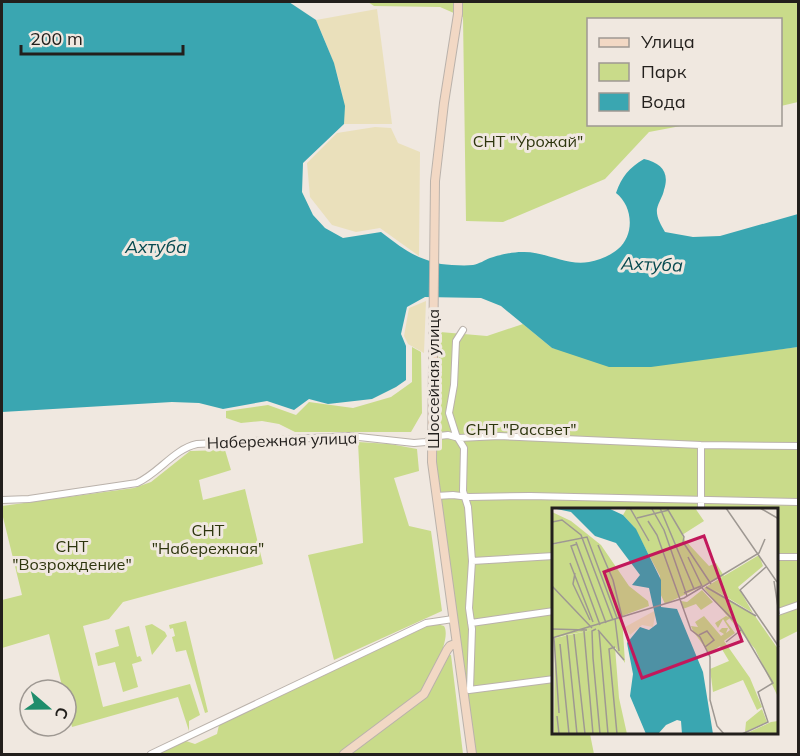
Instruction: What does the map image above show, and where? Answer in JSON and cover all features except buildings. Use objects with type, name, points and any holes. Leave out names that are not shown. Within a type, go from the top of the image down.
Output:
[{"type":"street","name":"Шоссейная улица","points":[[458,2],[436,170],[432,462],[456,644],[466,690],[472,754]]},
{"type":"street","points":[[463,330],[456,341],[454,385],[449,412],[457,437],[464,448],[463,496],[468,507],[472,561],[469,608],[471,623],[466,690],[552,679]]},
{"type":"street","name":"Набережная улица","points":[[2,500],[28,499],[137,483],[148,478],[185,447],[197,444],[350,436],[414,443],[433,440],[440,436],[457,437]]},
{"type":"street","points":[[457,437],[499,436],[701,445],[798,446]]},
{"type":"street","points":[[701,445],[701,508]]},
{"type":"street","points":[[436,496],[798,502]]},
{"type":"street","points":[[472,561],[552,556]]},
{"type":"street","points":[[779,557],[798,557]]},
{"type":"street","points":[[779,611],[798,605]]},
{"type":"street","points":[[471,623],[552,611]]},
{"type":"street","points":[[151,754],[426,623],[453,619]]},
{"type":"street","points":[[344,754],[421,697],[447,650],[456,644]]},
{"type":"green space","name":"СНТ \"Урожай\"","points":[[368,2],[798,2],[798,102],[782,106],[782,18],[587,18],[587,126],[681,126],[649,132],[605,179],[503,222],[466,221],[463,17],[440,7],[374,6]]},
{"type":"green space","name":"СНТ \"Рассвет\"","points":[[523,324],[552,348],[636,367],[798,347],[798,631],[779,640],[779,508],[552,508],[552,735],[590,735],[594,754],[474,754],[434,463],[440,332],[487,336]]},
{"type":"green space","points":[[412,347],[421,352],[422,413],[411,432],[295,432],[279,424],[262,421],[241,423],[226,418],[226,411],[268,405],[296,415],[309,402],[353,408],[391,397],[412,382]]},
{"type":"green space","points":[[358,442],[417,449],[419,471],[394,478],[409,526],[431,531],[442,611],[334,660],[308,555],[363,543]]},
{"type":"green space","points":[[225,450],[231,470],[199,480],[203,500],[245,489],[263,564],[123,602],[109,619],[83,626],[103,707],[190,684],[200,715],[189,721],[189,731],[178,697],[78,725],[78,678],[60,678],[49,634],[2,648],[2,600],[22,595],[2,506],[134,488],[151,482],[190,451]]},
{"type":"green space","points":[[186,621],[208,712],[205,713],[186,650],[176,652],[172,637],[175,636],[173,628],[170,629],[169,625]]},
{"type":"green space","points":[[434,623],[444,626],[445,640],[439,658],[422,691],[339,754],[156,754],[186,741],[195,744],[217,734],[219,725]]},
{"type":"green space","points":[[152,624],[165,632],[167,636],[152,655],[145,626]]},
{"type":"green space","points":[[129,626],[137,657],[140,656],[142,661],[132,664],[138,687],[123,692],[115,662],[98,666],[95,653],[119,646],[115,630]]},
{"type":"green space","points":[[451,655],[463,754],[351,754],[424,699],[446,656]]},
{"type":"sand","points":[[377,9],[392,124],[344,124],[340,84],[316,20]]},
{"type":"sand","points":[[375,127],[391,128],[398,143],[420,152],[419,256],[380,228],[356,232],[332,225],[310,197],[307,163],[337,133]]},
{"type":"sand","points":[[426,301],[424,353],[408,344],[404,336],[409,308]]},
{"type":"water","name":"Ахтуба","points":[[2,2],[289,2],[316,20],[334,63],[345,106],[344,124],[303,163],[302,192],[313,215],[325,228],[343,238],[381,232],[402,248],[432,262],[473,265],[497,256],[522,252],[580,263],[604,257],[615,251],[627,236],[629,213],[626,205],[616,193],[627,173],[644,159],[655,163],[665,173],[666,184],[657,212],[665,232],[693,237],[720,236],[798,214],[798,347],[651,367],[609,367],[552,348],[501,306],[481,298],[425,297],[407,307],[401,334],[406,346],[406,380],[372,399],[328,404],[309,399],[294,410],[267,401],[223,409],[199,403],[172,402],[2,412]]},
{"type":"park label","name":"СНТ \"Набережная\"","points":[[208,539]]},
{"type":"park label","name":"СНТ \"Возрождение\"","points":[[72,555]]}]
